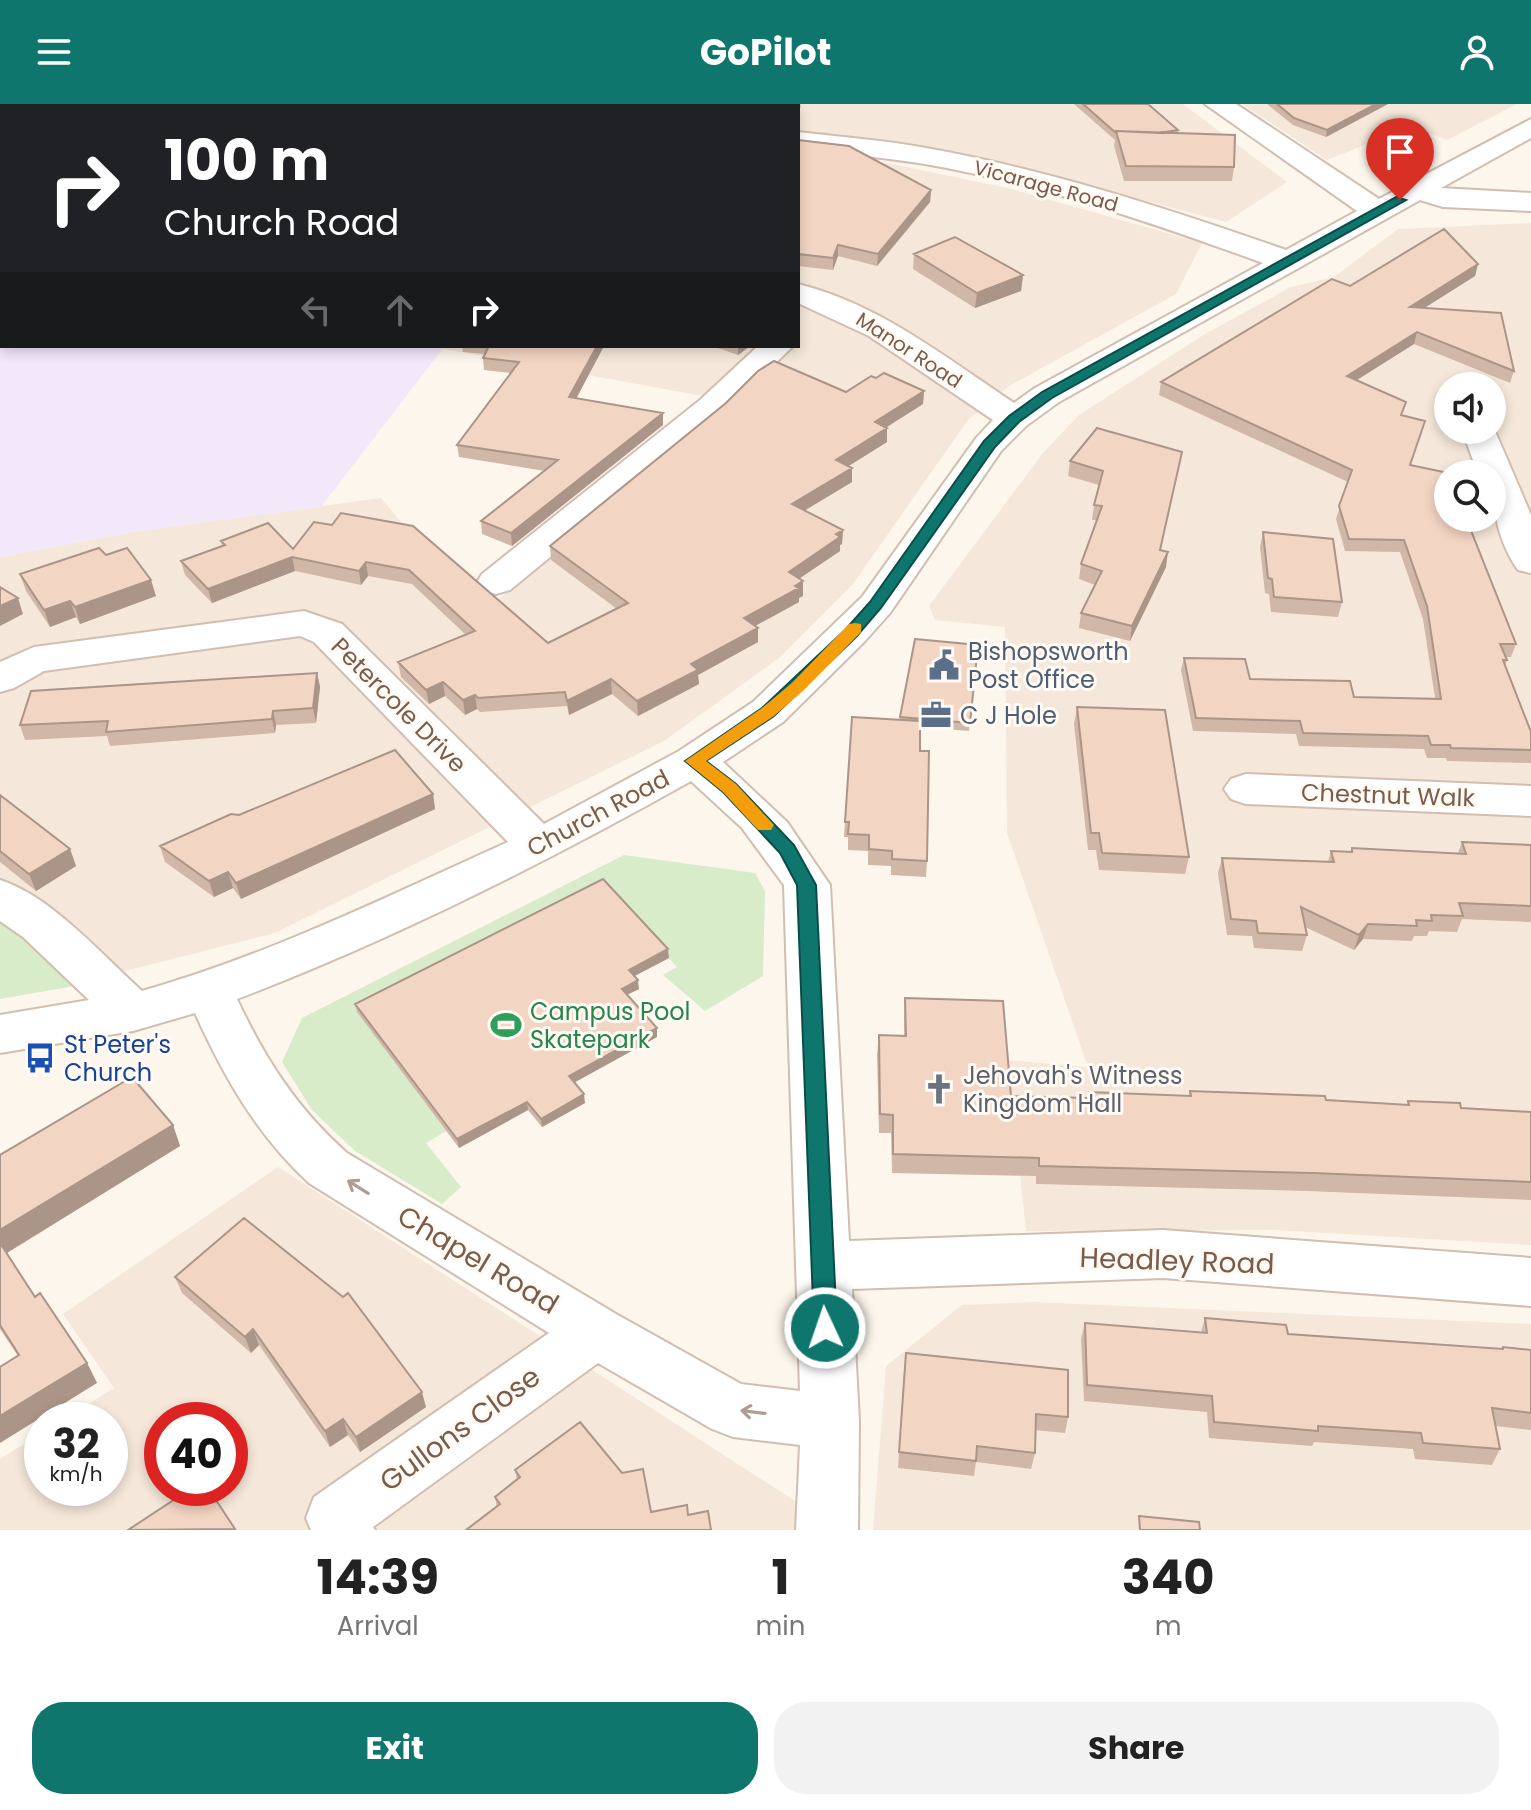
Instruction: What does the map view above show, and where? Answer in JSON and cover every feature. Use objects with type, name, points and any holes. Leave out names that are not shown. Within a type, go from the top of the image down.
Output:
[{"type":"street","points":[[1218,104],[1398,201],[1443,198],[1531,202]]},
{"type":"street","name":"Church Road","points":[[0,1034],[133,1012],[209,990],[295,958],[539,846],[694,761],[768,712],[850,633],[876,605],[989,444],[1014,419],[1047,395],[1531,127]]},
{"type":"street","name":"Vicarage Road","points":[[800,140],[925,156],[1045,183],[1198,229],[1287,261]]},
{"type":"street","points":[[800,323],[812,297]]},
{"type":"street","name":"Manor Road","points":[[812,297],[867,321],[1014,419]]},
{"type":"street","points":[[496,582],[712,407],[775,348]]},
{"type":"street","points":[[1485,444],[1531,562]]},
{"type":"street","name":"Petercole Drive","points":[[0,679],[34,660],[304,623],[328,633],[539,846]]},
{"type":"street","points":[[694,761],[730,788],[787,849],[807,885],[830,1421],[827,1530]]},
{"type":"street","name":"Chestnut Walk","points":[[1246,789],[1531,801]]},
{"type":"street","points":[[0,897],[39,925],[133,1012]]},
{"type":"street","name":"Chapel Road","points":[[209,990],[238,1055],[274,1114],[297,1143],[328,1168],[596,1332],[733,1410],[830,1421]]},
{"type":"street","name":"Headley Road","points":[[822,1266],[1163,1254],[1531,1282]]},
{"type":"street","name":"Gullons Close","points":[[344,1530],[336,1518],[596,1332]]},
{"type":"shaded area","points":[[800,104],[1183,104],[1287,182],[1226,222],[1004,164],[889,143],[800,133]]},
{"type":"shaded area","points":[[1242,104],[1517,104],[1447,140],[1412,126],[1327,160]]},
{"type":"shaded area","points":[[800,152],[892,164],[1008,188],[1202,243],[1176,294],[1009,386],[968,420],[853,584],[779,658],[664,741],[275,933],[121,972],[0,879],[0,557],[137,531],[381,498],[479,616],[730,401],[439,348],[800,348]]},
{"type":"shaded area","points":[[1531,223],[1531,1245],[1275,1230],[1026,1231],[1008,1060],[1088,1067],[1007,833],[1005,627],[935,620],[929,606],[1043,453],[1079,415],[1205,334],[1291,287],[1334,277],[1398,229]]},
{"type":"shaded area","points":[[0,348],[443,348],[321,507],[137,531],[0,557]]},
{"type":"shaded area","points":[[278,1167],[840,1530],[0,1530],[0,1459],[24,1444],[24,1506],[128,1506],[128,1402],[92,1402],[114,1388],[63,1314]]},
{"type":"shaded area","points":[[1034,1302],[1531,1324],[1531,1530],[873,1530],[886,1366],[962,1305]]},
{"type":"green space","points":[[624,855],[755,873],[765,891],[763,976],[705,1011],[663,975],[677,967],[604,888],[358,1012],[446,1131],[426,1143],[461,1187],[442,1204],[355,1151],[312,1110],[282,1062],[302,1018]]},
{"type":"green space","points":[[0,910],[98,982],[0,999]]},
{"type":"building","points":[[1083,104],[1148,104],[1178,130],[1116,133]]},
{"type":"building","points":[[1277,104],[1376,104],[1327,130],[1294,118]]},
{"type":"building","points":[[1116,131],[1235,135],[1234,167],[1126,166]]},
{"type":"building","points":[[800,140],[849,146],[931,190],[878,254],[838,245],[833,258],[800,254]]},
{"type":"building","points":[[1444,229],[1478,264],[1410,307],[1501,313],[1514,371],[1417,332],[1347,376],[1406,402],[1401,415],[1425,421],[1410,465],[1434,470],[1434,532],[1472,532],[1516,644],[1500,644],[1507,660],[1503,660],[1531,732],[1531,750],[1451,748],[1450,745],[1431,745],[1428,736],[1303,733],[1300,721],[1196,718],[1184,658],[1245,659],[1250,679],[1350,681],[1354,697],[1441,699],[1427,606],[1404,540],[1349,539],[1339,506],[1352,470],[1161,382],[1332,279],[1350,286]]},
{"type":"building","points":[[955,237],[1023,275],[977,293],[914,254]]},
{"type":"building","points":[[488,348],[596,348],[569,397],[663,413],[511,533],[481,521],[558,460],[457,445],[519,362],[483,358]]},
{"type":"building","points":[[774,361],[846,392],[871,376],[876,378],[884,373],[924,391],[875,422],[887,428],[836,460],[852,468],[792,504],[843,530],[836,534],[840,537],[789,572],[803,581],[795,586],[799,588],[744,618],[758,628],[691,664],[698,670],[637,701],[611,679],[567,701],[565,692],[478,698],[475,695],[463,700],[443,682],[426,690],[398,662],[475,631],[409,570],[366,562],[359,571],[292,557],[208,589],[181,561],[225,545],[221,541],[268,523],[293,549],[314,522],[332,525],[341,513],[413,526],[548,643],[628,603],[550,546],[726,403],[758,371]]},
{"type":"building","points":[[1097,428],[1182,452],[1160,550],[1168,552],[1132,626],[1081,613],[1102,571],[1081,564],[1102,506],[1094,505],[1103,471],[1070,461]]},
{"type":"building","points":[[1263,532],[1333,539],[1342,602],[1274,597],[1272,579],[1268,578]]},
{"type":"building","points":[[99,548],[106,555],[127,548],[151,580],[75,607],[70,601],[44,610],[20,574]]},
{"type":"building","points":[[0,587],[18,598],[0,606]]},
{"type":"building","points":[[915,639],[978,645],[970,723],[900,717]]},
{"type":"building","points":[[317,673],[313,708],[273,711],[272,719],[106,732],[108,721],[20,725],[31,691]]},
{"type":"building","points":[[1077,707],[1165,710],[1189,857],[1102,853],[1099,833],[1091,833]]},
{"type":"building","points":[[852,717],[920,721],[920,751],[929,751],[927,861],[892,859],[892,851],[869,849],[869,835],[848,834],[849,822],[845,822]]},
{"type":"building","points":[[395,750],[433,794],[236,883],[228,872],[209,881],[160,846],[231,814],[239,815]]},
{"type":"building","points":[[0,795],[70,849],[29,874],[0,851]]},
{"type":"building","points":[[1462,842],[1531,845],[1531,906],[1459,903],[1463,916],[1431,915],[1432,921],[1416,920],[1417,926],[1368,924],[1359,935],[1301,907],[1307,935],[1258,933],[1256,921],[1231,919],[1222,858],[1334,862],[1331,851],[1352,852],[1352,848],[1466,854]]},
{"type":"building","name":"Campus Pool Skatepark","points":[[603,879],[668,949],[629,970],[638,980],[622,989],[657,1028],[569,1076],[584,1094],[541,1119],[527,1102],[457,1139],[355,1004]]},
{"type":"building","points":[[905,998],[1003,1001],[1011,1096],[1089,1098],[1089,1092],[1191,1096],[1190,1091],[1325,1096],[1326,1100],[1409,1105],[1408,1101],[1460,1103],[1461,1108],[1531,1112],[1531,1182],[1039,1166],[1039,1158],[893,1154],[893,1115],[880,1114],[879,1035],[906,1036]]},
{"type":"building","points":[[132,1077],[173,1125],[0,1230],[0,1155]]},
{"type":"building","points":[[244,1218],[343,1297],[348,1293],[422,1392],[356,1437],[343,1419],[325,1431],[253,1329],[245,1337],[175,1277]]},
{"type":"building","points":[[0,1243],[35,1297],[40,1293],[87,1363],[0,1416],[0,1367],[19,1355],[0,1325]]},
{"type":"building","points":[[1205,1318],[1286,1325],[1288,1334],[1531,1350],[1531,1413],[1492,1408],[1500,1449],[1423,1443],[1421,1433],[1318,1426],[1318,1431],[1214,1422],[1212,1396],[1087,1385],[1085,1323],[1207,1333]]},
{"type":"building","points":[[906,1353],[1068,1370],[1068,1417],[1036,1414],[1035,1453],[977,1446],[976,1461],[899,1452]]},
{"type":"building","points":[[580,1422],[622,1473],[643,1469],[651,1512],[687,1505],[688,1515],[708,1511],[711,1530],[466,1530],[500,1504],[495,1497],[520,1477],[515,1470]]},
{"type":"building","points":[[165,1506],[220,1506],[235,1529],[128,1530]]},
{"type":"building","points":[[1139,1516],[1199,1522],[1200,1530],[1140,1530]]},
{"type":"slow traffic","points":[[765,825],[730,788],[694,761],[768,712],[798,687],[855,628]]},
{"type":"place","name":"Bishopsworth Post Office","points":[[944,665]]},
{"type":"place","name":"C J Hole","points":[[936,715]]},
{"type":"place","name":"Campus Pool Skatepark","points":[[506,1025]]},
{"type":"place","name":"St Peter's Church","points":[[40,1058]]},
{"type":"place","name":"Jehovah's Witness Kingdom Hall","points":[[939,1089]]},
{"type":"route","points":[[825,1328],[807,885],[787,849],[730,788],[694,761],[768,712],[798,687],[850,633],[876,605],[989,444],[1014,419],[1047,395],[1400,200]]}]
